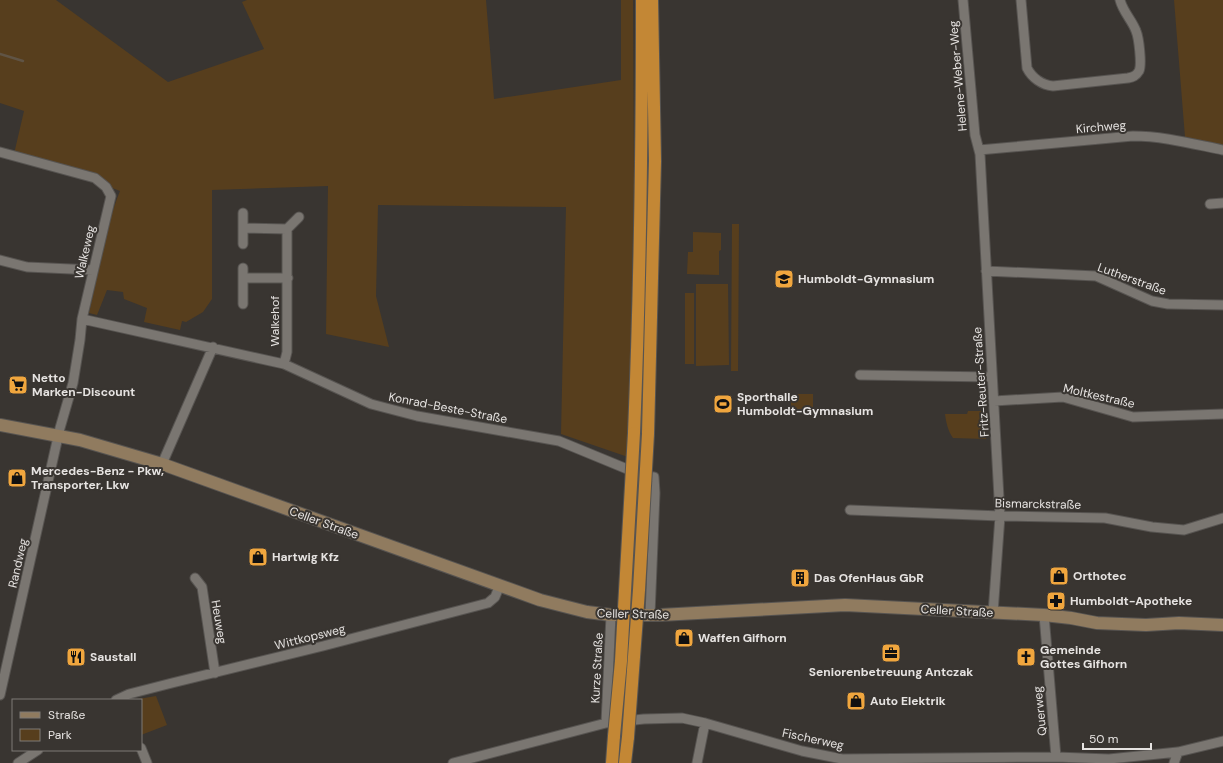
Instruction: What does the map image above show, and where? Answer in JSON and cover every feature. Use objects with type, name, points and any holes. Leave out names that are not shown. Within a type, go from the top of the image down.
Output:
[{"type":"highway","points":[[612,763],[624,617],[638,354],[642,0]]},
{"type":"highway","points":[[625,763],[639,597],[648,434],[655,181],[652,0]]},
{"type":"street","name":"Helene-Weber-Weg","points":[[963,0],[975,135],[979,150]]},
{"type":"street","points":[[1020,0],[1027,68],[1032,76],[1047,86],[1128,78],[1135,76],[1138,73],[1140,64],[1137,34],[1120,0]]},
{"type":"street","name":"Kirchweg","points":[[979,150],[1133,136],[1160,136],[1223,150]]},
{"type":"street","name":"Fritz-Reuter-Straße","points":[[979,150],[1000,516],[993,613]]},
{"type":"street","name":"Walkeweg","points":[[0,152],[95,178],[106,187],[111,196],[82,319],[73,383],[59,435]]},
{"type":"street","points":[[1210,204],[1223,204]]},
{"type":"street","points":[[243,213],[243,244]]},
{"type":"street","points":[[243,228],[287,229],[299,217]]},
{"type":"street","name":"Walkehof","points":[[284,364],[287,352],[287,229]]},
{"type":"street","points":[[0,260],[26,268],[93,270]]},
{"type":"street","points":[[243,268],[243,304]]},
{"type":"street","name":"Lutherstraße","points":[[986,271],[1096,276],[1152,301],[1168,304],[1223,305]]},
{"type":"street","name":"Walkehof","points":[[243,278],[288,278]]},
{"type":"street","name":"Konrad-Beste-Straße","points":[[82,319],[284,364],[371,404],[424,418],[558,441],[644,476],[654,477],[650,615]]},
{"type":"street","points":[[162,464],[213,347]]},
{"type":"street","points":[[860,375],[992,377]]},
{"type":"street","name":"Moltkestraße","points":[[994,401],[1063,398],[1133,417],[1223,414]]},
{"type":"street","name":"Celler Straße","points":[[0,425],[59,435],[125,452],[540,600],[587,612],[611,615],[650,615],[845,605],[1044,615],[1097,623],[1146,625],[1179,623],[1223,625]]},
{"type":"street","name":"Randweg","points":[[0,695],[59,435]]},
{"type":"street","name":"Bismarckstraße","points":[[850,510],[1000,516],[1105,518],[1152,527],[1184,530],[1223,518]]},
{"type":"street","name":"Heuweg","points":[[195,578],[202,587],[215,673]]},
{"type":"street","name":"Wittkopsweg","points":[[118,699],[129,694],[488,603],[495,597],[500,585]]},
{"type":"street","name":"Kurze Straße","points":[[606,723],[611,615]]},
{"type":"street","name":"Querweg","points":[[1044,615],[1056,757]]},
{"type":"street","name":"Fischerweg","points":[[453,763],[606,723],[644,719],[682,718],[705,723],[802,751],[842,758],[1056,757],[1109,759],[1178,752],[1223,741]]},
{"type":"street","points":[[697,763],[705,723]]},
{"type":"street","points":[[142,750],[147,763]]},
{"type":"street","points":[[18,763],[36,751]]},
{"type":"street","points":[[1174,763],[1178,752]]},
{"type":"street","points":[[1109,759],[1121,763]]},
{"type":"green space","points":[[0,0],[56,0],[168,82],[264,49],[242,2],[247,0],[486,0],[494,99],[621,80],[621,0],[633,0],[634,185],[628,457],[561,434],[566,207],[378,205],[376,296],[389,347],[326,334],[328,186],[212,190],[212,299],[203,312],[186,322],[182,321],[180,330],[144,322],[147,308],[124,299],[123,292],[107,290],[97,315],[89,313],[106,235],[120,191],[85,177],[14,154],[24,111],[0,103]]},
{"type":"green space","points":[[1174,0],[1223,0],[1223,145],[1185,137]]},
{"type":"green space","points":[[732,224],[739,224],[738,371],[731,371]]},
{"type":"green space","points":[[693,232],[721,233],[719,275],[687,274],[688,252],[693,252]]},
{"type":"green space","points":[[696,284],[728,284],[729,365],[696,366]]},
{"type":"green space","points":[[685,293],[694,293],[694,364],[685,364]]},
{"type":"green space","points":[[791,394],[813,394],[813,410],[791,410]]},
{"type":"green space","points":[[968,411],[984,411],[986,439],[953,438],[945,414],[967,414]]},
{"type":"green space","points":[[156,696],[167,725],[142,735],[142,699],[139,699]]},
{"type":"waterway","points":[[0,54],[23,61]]},
{"type":"place","name":"Humboldt-Gymnasium","points":[[784,279]]},
{"type":"place","name":"Netto Marken-Discount","points":[[18,385]]},
{"type":"place","name":"Sporthalle Humboldt-Gymnasium","points":[[723,404]]},
{"type":"place","name":"Mercedes-Benz - Pkw, Transporter, Lkw","points":[[17,478]]},
{"type":"place","name":"Hartwig Kfz","points":[[258,557]]},
{"type":"place","name":"Orthotec","points":[[1059,576]]},
{"type":"place","name":"Das OfenHaus GbR","points":[[800,578]]},
{"type":"place","name":"Humboldt-Apotheke","points":[[1056,601]]},
{"type":"place","name":"Waffen Gifhorn","points":[[684,638]]},
{"type":"place","name":"Seniorenbetreuung Antczak","points":[[891,653]]},
{"type":"place","name":"Saustall","points":[[76,657]]},
{"type":"place","name":"Gemeinde Gottes Gifhorn","points":[[1026,657]]},
{"type":"place","name":"Auto Elektrik","points":[[856,701]]}]
